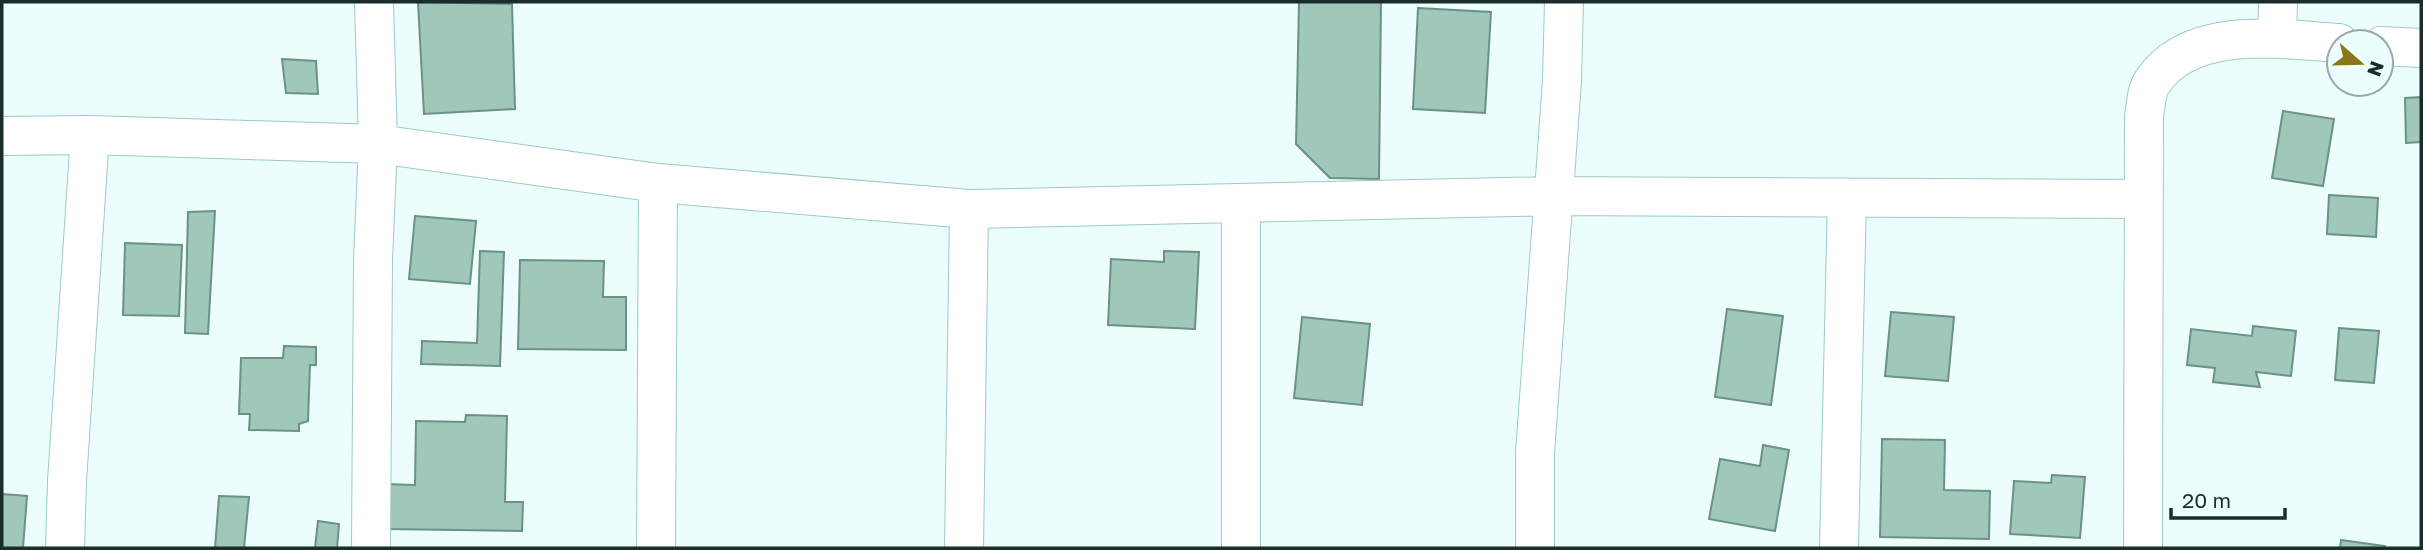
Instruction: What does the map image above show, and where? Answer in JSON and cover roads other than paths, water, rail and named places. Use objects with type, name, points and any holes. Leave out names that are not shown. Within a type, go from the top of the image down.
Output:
[{"type":"street","points":[[371,548],[373,260],[378,144],[374,2]]},
{"type":"street","points":[[1535,548],[1535,453],[1563,81],[1564,2]]},
{"type":"street","points":[[2277,39],[2278,2]]},
{"type":"street","points":[[2143,548],[2144,117],[2151,82],[2174,58],[2210,43],[2277,39],[2325,42]]},
{"type":"street","points":[[2395,47],[2421,48]]},
{"type":"street","points":[[65,548],[90,135]]},
{"type":"street","points":[[2,136],[90,135],[378,144],[658,183],[969,209],[1554,196],[2143,199]]},
{"type":"street","points":[[656,548],[658,183]]},
{"type":"street","points":[[1839,548],[1847,198]]},
{"type":"street","points":[[1241,203],[1241,548]]},
{"type":"street","points":[[964,548],[969,209]]}]
